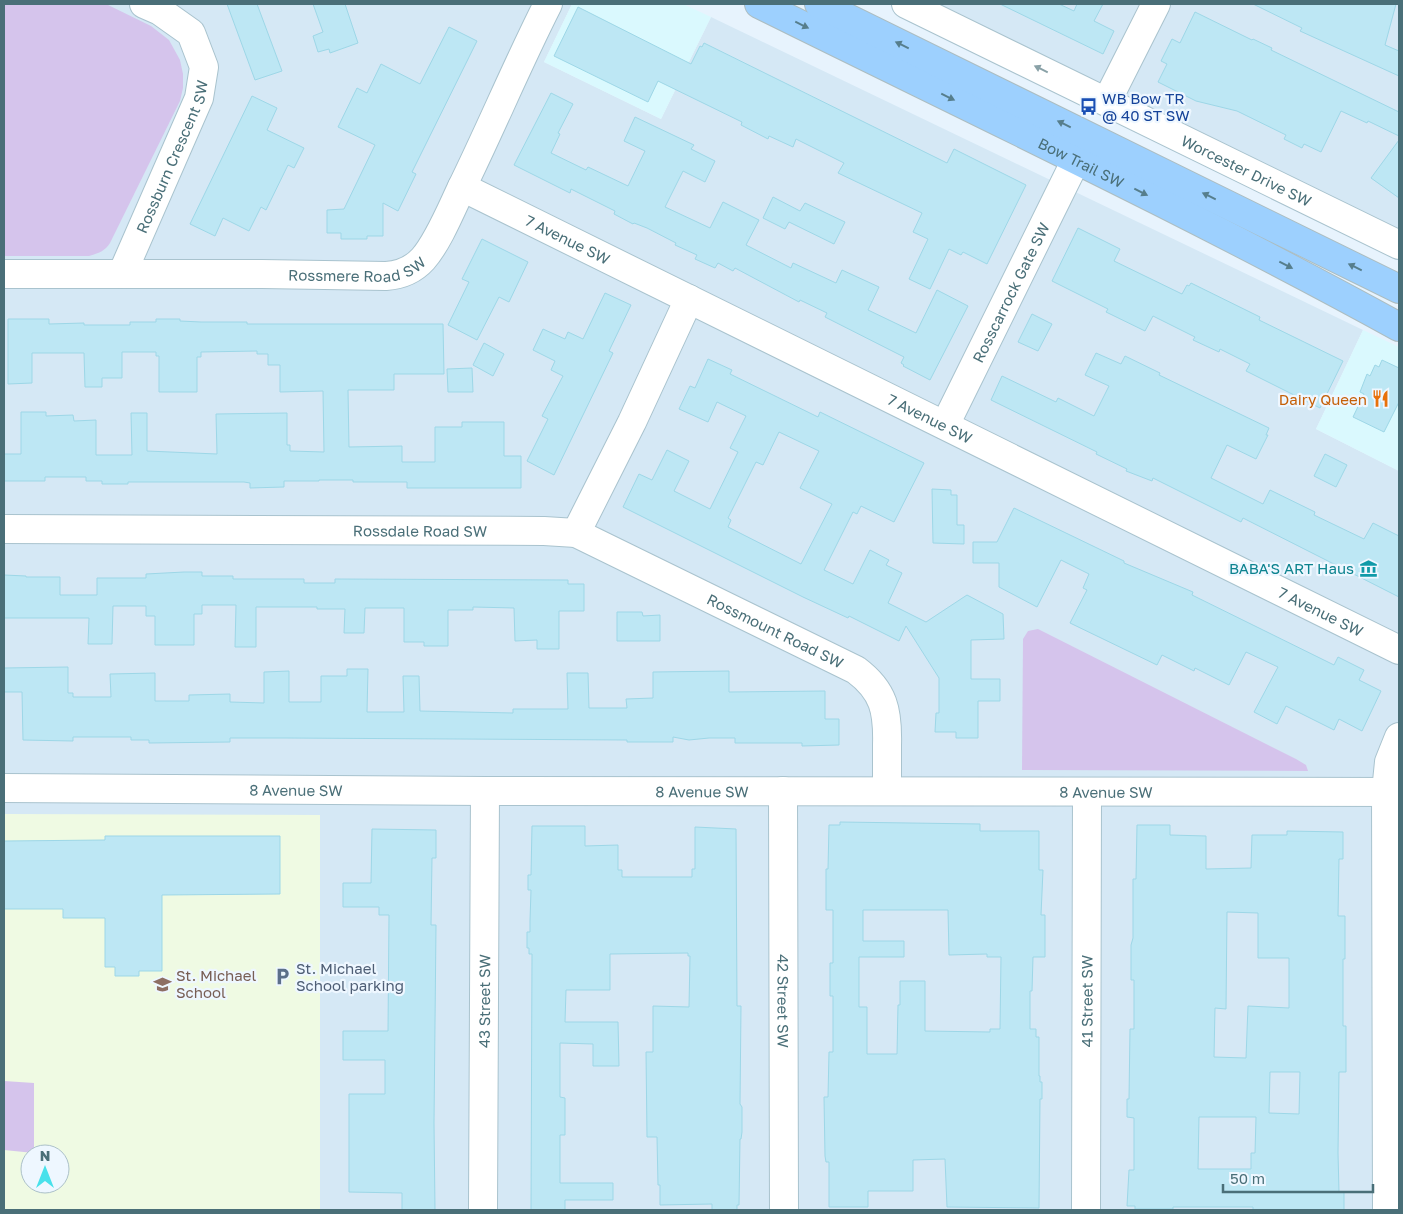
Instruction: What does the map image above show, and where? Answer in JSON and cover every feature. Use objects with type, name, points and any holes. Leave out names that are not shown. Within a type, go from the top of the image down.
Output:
[{"type":"main road","name":"Bow Trail SW","points":[[759,4],[1291,268],[1399,327]]},
{"type":"main road","name":"Bow Trail SW","points":[[819,4],[1399,289]]},
{"type":"street","name":"Rossburn Crescent SW","points":[[122,274],[199,98],[204,68],[191,33],[160,11],[144,4]]},
{"type":"street","name":"Rossmere Road SW","points":[[4,274],[396,275],[414,268],[428,253],[462,187],[548,4]]},
{"type":"street","name":"Worcester Drive SW","points":[[906,4],[1399,245]]},
{"type":"street","points":[[1107,102],[1156,4]]},
{"type":"street","name":"Rosscarrock Gate SW","points":[[945,425],[1076,160]]},
{"type":"street","name":"7 Avenue SW","points":[[462,187],[1399,650]]},
{"type":"street","points":[[576,534],[632,422],[689,299]]},
{"type":"street","name":"Rossdale Road SW","points":[[4,529],[544,531],[576,534]]},
{"type":"street","name":"Rossmount Road SW","points":[[576,534],[848,666],[865,677],[880,696],[888,720],[887,791]]},
{"type":"street","points":[[1387,1210],[1393,792],[1388,762],[1399,737]]},
{"type":"street","name":"8 Avenue SW","points":[[4,788],[485,791],[1393,792]]},
{"type":"street","name":"43 Street SW","points":[[483,1210],[485,791]]},
{"type":"street","name":"42 Street SW","points":[[783,791],[784,1210]]},
{"type":"street","name":"41 Street SW","points":[[1086,1210],[1087,792]]},
{"type":"shaded area","points":[[4,4],[572,4],[544,62],[661,119],[711,17],[1363,330],[1316,429],[1399,471],[1399,1210],[4,1210]]},
{"type":"shaded area","points":[[4,4],[106,4],[151,26],[169,40],[180,60],[183,88],[180,101],[110,243],[104,250],[96,254],[89,256],[4,256]]},
{"type":"shaded area","points":[[572,4],[683,4],[711,17],[661,119],[544,62]]},
{"type":"shaded area","points":[[929,4],[1399,4],[1399,234]]},
{"type":"shaded area","points":[[1363,330],[1399,347],[1399,471],[1316,429]]},
{"type":"shaded area","points":[[1038,629],[1296,759],[1306,765],[1308,771],[1022,770],[1023,639],[1028,631]]},
{"type":"shaded area","name":"St. Michael School","points":[[4,814],[320,815],[320,1210],[4,1210]]},
{"type":"shaded area","points":[[4,1081],[34,1083],[34,1144],[20,1144],[20,1152],[4,1150]]},
{"type":"building","points":[[227,4],[257,4],[282,71],[255,80]]},
{"type":"building","points":[[313,4],[345,4],[358,43],[330,53],[329,49],[318,52],[313,36],[323,32]]},
{"type":"building","points":[[1000,4],[1059,4],[1074,11],[1077,4],[1103,4],[1094,21],[1114,31],[1103,54]]},
{"type":"building","points":[[1253,4],[1396,4],[1385,45],[1399,51],[1399,76],[1300,31],[1302,28]]},
{"type":"building","points":[[578,7],[691,64],[700,46],[702,47],[704,43],[947,163],[954,149],[1026,185],[987,264],[963,252],[961,255],[949,249],[930,289],[909,279],[928,239],[913,232],[922,213],[838,173],[844,163],[796,139],[793,147],[769,136],[768,139],[741,125],[742,122],[658,81],[648,102],[554,56]]},
{"type":"building","points":[[1195,12],[1272,48],[1271,50],[1399,112],[1399,136],[1368,121],[1367,123],[1341,111],[1321,152],[1304,144],[1302,148],[1284,139],[1286,135],[1237,111],[1196,101],[1158,82],[1167,64],[1161,61],[1172,39],[1180,43]]},
{"type":"building","points":[[449,27],[477,41],[412,172],[416,174],[398,211],[383,203],[383,236],[367,236],[367,239],[341,239],[341,233],[327,233],[327,210],[344,209],[375,145],[338,127],[357,88],[367,93],[381,64],[420,84]]},
{"type":"building","points":[[551,93],[573,104],[558,133],[560,134],[551,153],[586,170],[588,167],[628,186],[645,151],[624,141],[635,117],[694,145],[691,149],[715,161],[705,182],[683,171],[665,207],[710,228],[723,202],[759,220],[746,245],[791,268],[793,263],[836,283],[842,270],[879,287],[868,310],[916,333],[937,290],[968,306],[930,380],[903,366],[901,363],[904,357],[825,317],[827,313],[800,300],[799,302],[735,268],[733,271],[718,263],[715,268],[695,259],[697,255],[675,245],[676,243],[647,228],[633,224],[614,214],[615,211],[571,189],[570,193],[514,165]]},
{"type":"building","points":[[252,96],[277,108],[267,130],[304,148],[294,168],[288,165],[266,210],[261,207],[249,231],[223,218],[215,236],[190,224]]},
{"type":"building","points":[[1399,140],[1399,198],[1371,178]]},
{"type":"building","points":[[773,197],[800,211],[805,203],[845,222],[834,244],[789,222],[785,229],[763,218]]},
{"type":"building","points":[[1078,228],[1120,249],[1114,261],[1182,294],[1187,285],[1189,286],[1191,283],[1260,317],[1259,320],[1343,361],[1320,408],[1246,371],[1250,364],[1220,349],[1219,352],[1193,340],[1195,337],[1153,316],[1145,331],[1106,312],[1108,309],[1052,281]]},
{"type":"building","points":[[482,239],[528,262],[509,302],[499,297],[477,340],[448,325],[469,282],[462,279]]},
{"type":"building","points":[[605,293],[631,305],[609,351],[613,353],[554,475],[527,461],[548,419],[542,416],[563,376],[551,370],[555,361],[533,350],[543,329],[565,339],[568,332],[583,339]]},
{"type":"building","points":[[1032,314],[1052,324],[1038,351],[1018,342]]},
{"type":"building","points":[[8,319],[49,319],[49,324],[84,323],[84,325],[130,325],[130,322],[156,322],[156,319],[180,319],[180,321],[201,322],[247,322],[247,324],[443,324],[444,374],[394,374],[394,390],[348,390],[349,447],[402,446],[402,462],[435,462],[435,427],[462,427],[462,422],[504,422],[504,456],[521,456],[521,488],[407,488],[407,482],[353,482],[353,480],[284,481],[284,487],[250,488],[250,483],[244,482],[128,482],[128,484],[102,484],[102,481],[86,481],[86,477],[45,477],[45,481],[4,481],[4,454],[21,454],[21,412],[46,412],[46,416],[73,415],[74,421],[96,420],[96,455],[132,455],[131,413],[147,413],[147,451],[217,454],[216,414],[287,413],[287,445],[290,445],[290,451],[324,452],[323,391],[280,392],[280,365],[268,365],[268,354],[257,354],[257,351],[201,352],[201,357],[197,357],[197,392],[159,392],[159,356],[156,356],[156,352],[122,352],[122,378],[102,378],[102,387],[85,387],[84,353],[32,353],[32,383],[8,384]]},
{"type":"building","points":[[484,343],[504,354],[493,376],[473,365]]},
{"type":"building","points":[[1096,353],[1121,364],[1125,356],[1160,373],[1159,375],[1269,428],[1266,435],[1268,435],[1256,459],[1227,445],[1211,478],[1263,504],[1270,490],[1315,512],[1314,515],[1364,539],[1373,523],[1399,536],[1399,597],[1243,518],[1241,522],[1153,478],[1152,481],[1126,471],[1127,469],[1096,454],[1097,452],[991,400],[1002,376],[1056,402],[1058,398],[1094,416],[1109,386],[1085,375]]},
{"type":"building","points":[[708,359],[732,370],[730,374],[818,417],[820,412],[924,463],[894,522],[861,506],[857,514],[853,512],[824,570],[853,584],[870,550],[889,560],[886,565],[902,573],[888,603],[926,622],[967,595],[1003,614],[1004,639],[971,640],[971,679],[1000,679],[1000,701],[978,701],[978,738],[956,738],[956,732],[935,732],[936,713],[939,713],[939,678],[906,626],[899,641],[849,616],[848,618],[803,597],[623,507],[639,474],[652,480],[667,450],[689,461],[674,491],[710,509],[738,452],[730,448],[746,416],[717,402],[708,422],[679,409],[690,386],[695,388]],"holes":[[[779,432],[819,451],[800,488],[832,504],[801,564],[728,527],[731,520],[728,518],[756,462],[763,465]]]},
{"type":"building","name":"Dairy Queen","points":[[1382,360],[1399,368],[1399,402],[1384,432],[1353,417],[1364,394],[1360,392],[1367,374],[1370,376],[1375,365],[1379,367]]},
{"type":"building","points":[[472,368],[473,392],[448,392],[447,369]]},
{"type":"building","points":[[1325,454],[1347,465],[1336,487],[1314,476]]},
{"type":"building","points":[[932,489],[951,490],[951,495],[957,495],[957,525],[964,525],[964,544],[933,543]]},
{"type":"building","points":[[1014,508],[1124,561],[1124,563],[1193,592],[1192,595],[1334,665],[1338,657],[1364,670],[1359,680],[1381,691],[1362,731],[1339,719],[1334,730],[1286,706],[1277,724],[1254,712],[1278,667],[1246,652],[1229,685],[1195,668],[1194,671],[1162,655],[1157,665],[1070,623],[1087,590],[1083,588],[1089,574],[1061,560],[1037,607],[999,587],[999,563],[973,563],[973,542],[997,542]]},
{"type":"building","points":[[202,572],[202,576],[233,576],[233,579],[304,579],[304,583],[335,583],[335,579],[568,580],[568,584],[584,584],[584,611],[559,611],[559,649],[537,649],[537,640],[515,641],[514,608],[473,607],[473,610],[448,610],[448,646],[424,646],[424,642],[404,642],[404,608],[365,608],[364,633],[344,633],[345,609],[256,607],[256,647],[235,647],[236,605],[202,605],[202,614],[194,614],[194,645],[155,645],[155,616],[146,616],[146,606],[113,606],[112,644],[88,644],[89,618],[4,618],[4,575],[60,577],[60,595],[97,595],[97,578],[146,578],[146,574]]},
{"type":"building","points":[[617,612],[642,612],[643,616],[660,615],[660,641],[617,641]]},
{"type":"building","points":[[68,667],[68,693],[73,693],[73,697],[111,697],[110,674],[155,673],[155,701],[189,701],[189,695],[230,694],[230,702],[264,703],[264,672],[289,671],[289,702],[321,702],[321,676],[347,676],[347,669],[368,669],[367,712],[404,712],[403,676],[419,676],[420,711],[513,713],[513,709],[568,709],[567,673],[588,673],[589,708],[627,708],[626,699],[653,698],[653,672],[729,671],[729,692],[825,691],[825,719],[839,719],[839,745],[802,746],[802,743],[735,743],[735,738],[689,740],[673,737],[673,742],[627,742],[627,740],[230,738],[230,742],[149,743],[149,740],[131,740],[131,737],[73,737],[73,741],[23,740],[22,692],[4,692],[4,668]]},
{"type":"building","points":[[840,822],[980,824],[980,831],[1039,831],[1039,870],[1043,870],[1041,915],[1045,915],[1045,957],[1033,957],[1032,991],[1030,991],[1030,1029],[1036,1029],[1036,1037],[1039,1037],[1039,1076],[1040,1082],[1042,1082],[1042,1099],[1040,1099],[1039,1208],[947,1207],[945,1159],[913,1160],[913,1191],[868,1191],[868,1207],[829,1207],[829,1162],[826,1162],[825,1156],[824,1097],[828,1097],[829,1052],[833,1052],[833,996],[830,996],[830,963],[833,963],[833,910],[826,910],[826,869],[828,869],[829,825],[840,825]],"holes":[[[863,910],[948,910],[949,955],[987,954],[987,957],[1001,957],[1000,1029],[990,1029],[990,1032],[925,1031],[925,981],[900,981],[897,1054],[867,1054],[867,1007],[859,1007],[859,957],[904,957],[904,941],[863,941]]]},
{"type":"building","points":[[1137,825],[1170,825],[1170,835],[1206,836],[1206,869],[1251,868],[1252,835],[1287,835],[1287,831],[1343,832],[1343,859],[1339,859],[1338,916],[1345,916],[1343,1026],[1346,1026],[1346,1072],[1339,1072],[1338,1153],[1339,1192],[1344,1192],[1344,1210],[1253,1210],[1253,1207],[1135,1209],[1135,1206],[1127,1206],[1129,1170],[1134,1170],[1134,1118],[1127,1117],[1127,1099],[1129,1099],[1130,1029],[1134,1029],[1134,980],[1131,980],[1131,945],[1133,938],[1133,879],[1136,879]],"holes":[[[1227,912],[1258,913],[1258,958],[1289,958],[1289,1008],[1248,1006],[1246,1058],[1214,1057],[1215,1008],[1226,1009]],[[1270,1072],[1300,1072],[1299,1114],[1269,1113]],[[1199,1117],[1256,1117],[1255,1153],[1251,1153],[1251,1169],[1198,1169]]]},
{"type":"building","points":[[532,826],[585,826],[585,846],[618,845],[618,870],[622,870],[622,877],[692,877],[692,869],[695,869],[695,827],[736,829],[737,1006],[741,1006],[740,1104],[742,1107],[739,1205],[737,1205],[737,1210],[712,1210],[712,1204],[660,1205],[657,1137],[647,1137],[646,1052],[653,1052],[653,1006],[689,1007],[690,956],[688,956],[688,953],[610,954],[610,990],[566,990],[565,1022],[618,1022],[619,1066],[593,1066],[593,1044],[560,1043],[560,1097],[565,1098],[565,1135],[560,1135],[560,1183],[613,1183],[613,1200],[565,1200],[565,1210],[531,1210],[532,954],[529,954],[529,948],[527,948],[527,932],[530,932],[531,890],[528,890],[528,875],[531,875]]},
{"type":"building","points":[[372,829],[436,830],[436,858],[432,858],[431,925],[436,925],[435,1210],[402,1210],[402,1193],[349,1192],[349,1094],[385,1094],[385,1060],[343,1060],[343,1031],[388,1031],[389,915],[379,915],[379,907],[343,907],[343,883],[371,883]]},
{"type":"building","points":[[105,836],[280,836],[280,894],[162,895],[162,971],[139,971],[139,976],[115,976],[115,967],[105,967],[105,918],[63,918],[63,909],[4,909],[4,841],[105,840]]},
{"type":"place","name":"WB Bow TR @ 40 ST SW","points":[[1088,107]]},
{"type":"place","name":"Dairy Queen","points":[[1381,399]]},
{"type":"place","name":"BABA'S ART Haus","points":[[1368,568]]},
{"type":"place","name":"St. Michael School parking","points":[[282,977]]},
{"type":"place","name":"St. Michael School","points":[[162,984]]}]
